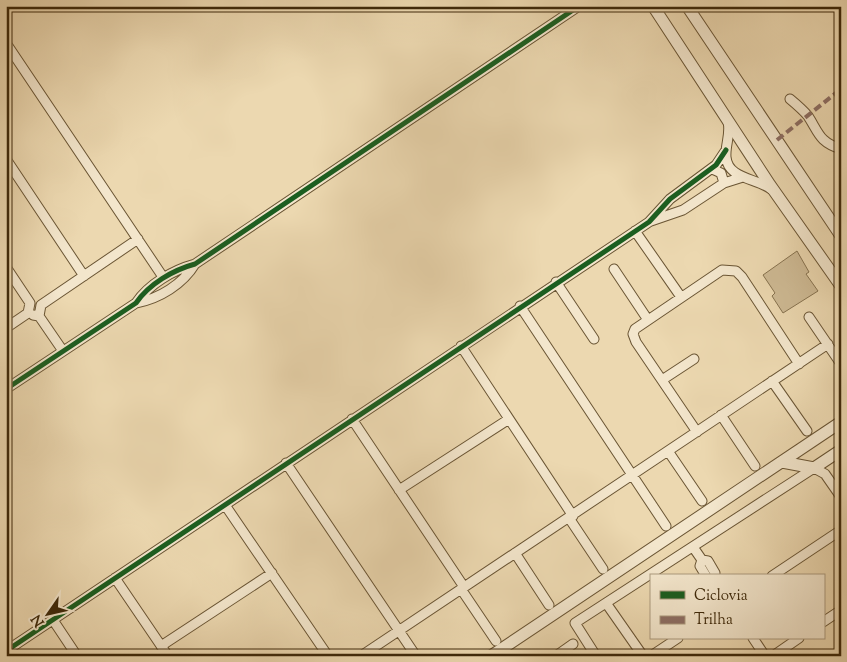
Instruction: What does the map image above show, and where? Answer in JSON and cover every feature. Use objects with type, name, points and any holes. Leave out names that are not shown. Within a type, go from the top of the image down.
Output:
[{"type":"street","points":[[6,389],[136,303],[142,295],[164,278],[195,264],[470,77],[579,6]]},
{"type":"street","points":[[653,6],[776,193],[841,286]]},
{"type":"street","points":[[687,6],[841,236]]},
{"type":"street","points":[[6,43],[10,58],[164,278],[162,287],[166,290]]},
{"type":"street","points":[[790,99],[807,116],[815,131],[828,145],[841,149]]},
{"type":"street","points":[[726,117],[729,132],[726,150],[728,165],[737,175],[762,183],[776,193]]},
{"type":"street","points":[[649,222],[670,199],[712,169],[721,160],[726,150]]},
{"type":"street","points":[[6,158],[84,276]]},
{"type":"street","points":[[712,169],[721,172],[724,183]]},
{"type":"street","points":[[6,651],[635,231],[649,222],[679,211],[724,183],[743,177]]},
{"type":"street","points":[[670,199],[679,211]]},
{"type":"street","points":[[635,231],[681,297]]},
{"type":"street","points":[[30,303],[41,305],[138,239]]},
{"type":"street","points":[[136,303],[146,301],[166,290],[172,289],[191,271],[195,264]]},
{"type":"street","points":[[6,267],[30,303],[28,314]]},
{"type":"street","points":[[614,269],[648,320]]},
{"type":"street","points":[[697,432],[634,338],[635,329],[681,297],[722,270],[736,271],[799,364]]},
{"type":"street","points":[[164,278],[173,278],[175,285]]},
{"type":"street","points":[[556,282],[594,339]]},
{"type":"street","points":[[41,305],[39,316],[63,351]]},
{"type":"street","points":[[520,306],[666,526]]},
{"type":"street","points":[[6,328],[28,314],[39,316]]},
{"type":"street","points":[[810,317],[841,364]]},
{"type":"street","points":[[361,656],[828,344]]},
{"type":"street","points":[[461,346],[603,569]]},
{"type":"street","points":[[662,380],[694,359]]},
{"type":"street","points":[[772,381],[807,431]]},
{"type":"street","points":[[721,415],[755,466]]},
{"type":"street","points":[[352,419],[496,641]]},
{"type":"street","points":[[399,490],[509,419]]},
{"type":"street","points":[[492,656],[841,422]]},
{"type":"street","points":[[650,574],[841,450]]},
{"type":"street","points":[[668,451],[702,501]]},
{"type":"street","points":[[782,462],[814,468],[825,474],[841,497]]},
{"type":"street","points":[[286,463],[416,656]]},
{"type":"street","points":[[225,505],[328,656]]},
{"type":"street","points":[[775,574],[841,530]]},
{"type":"street","points":[[693,546],[702,560],[708,561],[716,574]]},
{"type":"street","points":[[514,553],[549,605]]},
{"type":"street","points":[[702,560],[700,566],[705,574]]},
{"type":"street","points":[[161,646],[272,573]]},
{"type":"street","points":[[596,656],[575,623],[650,574]]},
{"type":"street","points":[[115,578],[168,656]]},
{"type":"street","points":[[606,603],[643,656]]},
{"type":"street","points":[[824,621],[838,612],[841,622]]},
{"type":"street","points":[[53,620],[77,656]]},
{"type":"street","points":[[651,656],[675,640]]},
{"type":"street","points":[[754,640],[765,656]]},
{"type":"street","points":[[779,654],[796,640]]},
{"type":"street","points":[[556,656],[573,644]]},
{"type":"shaded area","points":[[797,251],[809,272],[806,274],[818,291],[783,313],[772,296],[775,293],[763,275]]},
{"type":"marked path","points":[[777,140],[841,89]]},
{"type":"cycle path","points":[[6,389],[136,303],[141,296],[162,279],[178,270],[195,264],[579,6]]},
{"type":"cycle path","points":[[6,651],[649,222],[670,199],[716,165],[726,150]]}]
